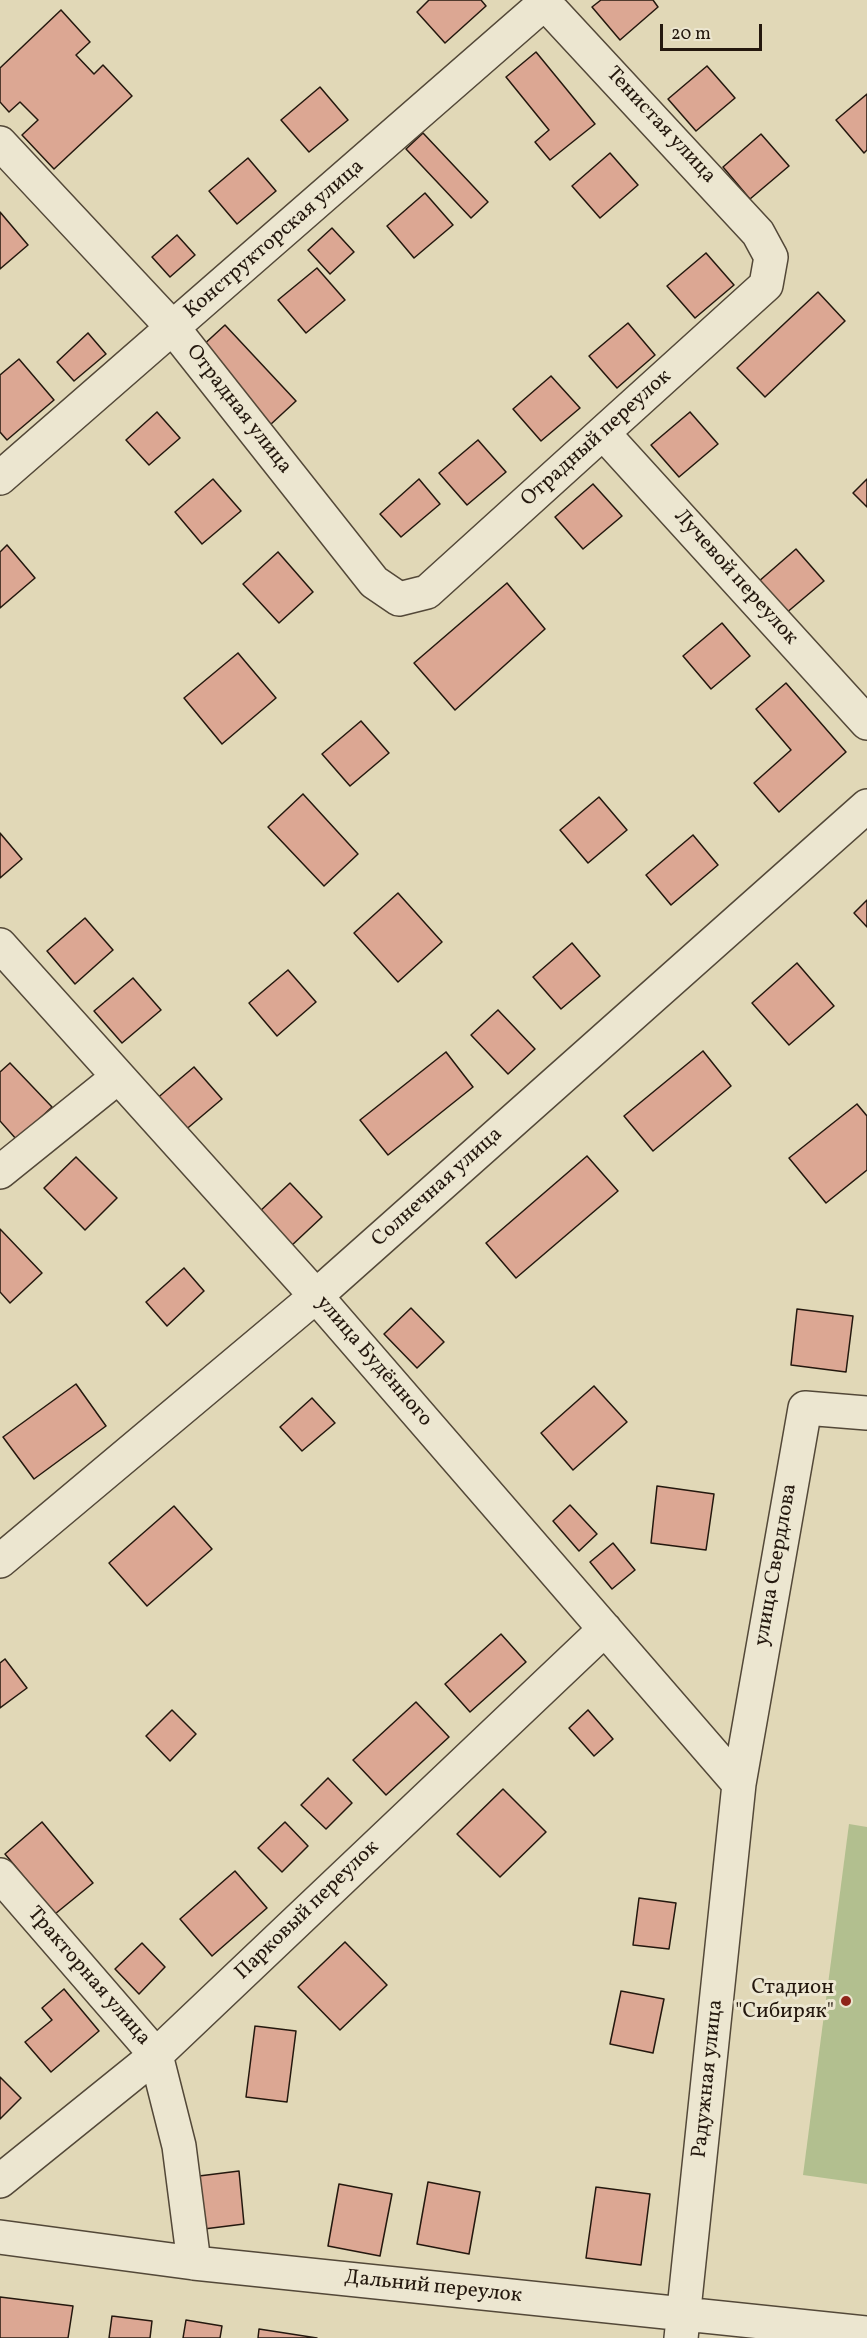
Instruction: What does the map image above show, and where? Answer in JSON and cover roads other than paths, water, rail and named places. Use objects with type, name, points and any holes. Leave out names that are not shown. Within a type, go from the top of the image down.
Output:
[{"type":"street","name":"Тенистая улица","points":[[545,1],[758,233],[771,257]]},
{"type":"street","name":"Конструкторская улица","points":[[3,469],[173,328],[545,1]]},
{"type":"street","name":"Отрадная улица","points":[[0,143],[173,328],[374,582],[399,599]]},
{"type":"street","name":"Отрадный переулок","points":[[399,599],[427,592],[604,434],[766,285],[771,257]]},
{"type":"street","name":"Лучевой переулок","points":[[604,434],[867,723]]},
{"type":"street","name":"Солнечная улица","points":[[0,1561],[316,1296],[867,806]]},
{"type":"street","name":"улица Будённого","points":[[0,945],[316,1296],[739,1784]]},
{"type":"street","points":[[0,1172],[118,1077]]},
{"type":"street","name":"улица Свердлова","points":[[739,1784],[805,1408],[867,1413]]},
{"type":"street","name":"Парковый переулок","points":[[0,2181],[156,2055],[605,1629]]},
{"type":"street","name":"Радужная улица","points":[[683,2326],[739,1784]]},
{"type":"street","name":"Тракторная улица","points":[[0,1875],[156,2055],[179,2146],[194,2263]]},
{"type":"street","name":"Дальний переулок","points":[[0,2236],[683,2326],[867,2333]]},
{"type":"place","name":"Стадион \"Сибиряк\"","points":[[846,2001]]}]
